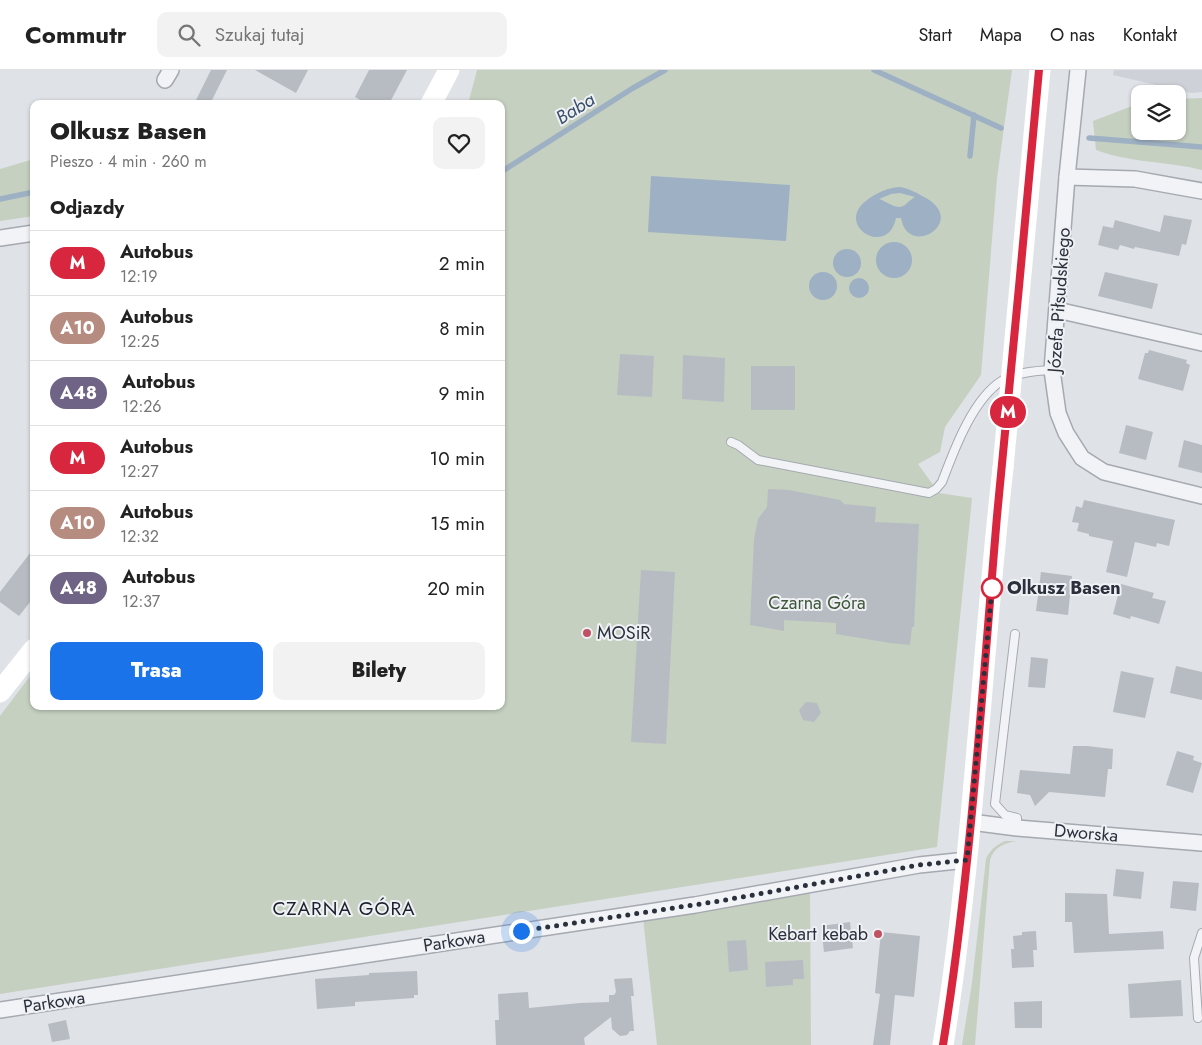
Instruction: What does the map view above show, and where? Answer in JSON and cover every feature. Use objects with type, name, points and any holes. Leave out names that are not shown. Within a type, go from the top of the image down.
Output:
[{"type":"street","points":[[433,100],[449,70]]},
{"type":"street","points":[[942,1045],[950,1002],[967,860],[1040,70]]},
{"type":"street","name":"Józefa Piłsudskiego","points":[[1078,70],[1067,177],[1052,370],[1058,413],[1066,433],[1082,458],[1104,472],[1202,496]]},
{"type":"street","points":[[1067,177],[1135,179],[1202,191]]},
{"type":"street","points":[[0,238],[30,234]]},
{"type":"street","points":[[1057,310],[1202,343]]},
{"type":"street","points":[[0,692],[30,654]]},
{"type":"street","name":"Dworska","points":[[970,822],[1017,828],[1202,843]]},
{"type":"street","name":"Parkowa","points":[[0,1010],[703,904],[919,865],[967,860]]},
{"type":"lane","points":[[731,442],[758,460],[929,492],[936,490],[942,482],[965,427],[994,387],[1004,380],[1021,373],[1052,370]]},
{"type":"lane","points":[[1015,634],[995,804],[1005,815],[1017,818],[1017,828]]},
{"type":"lane","points":[[1198,1018],[1194,958],[1202,933]]},
{"type":"shaded area","points":[[1114,70],[1202,70],[1202,92],[1186,92],[1186,85],[1156,85],[1113,75]]},
{"type":"green space","name":"Czarna Góra","points":[[477,70],[1012,70],[997,178],[981,375],[945,427],[940,452],[918,464],[939,493],[972,498],[937,847],[0,994],[0,716],[30,676],[30,710],[505,710],[505,100],[469,100]]},
{"type":"green space","points":[[1202,98],[1202,170],[1135,160],[1096,150],[1093,121],[1131,106],[1131,140],[1186,140],[1186,99]]},
{"type":"green space","points":[[30,160],[30,217],[0,221],[0,169]]},
{"type":"green space","points":[[1005,841],[1017,841],[1000,846],[990,860],[975,1045],[962,1045],[972,983],[986,859],[993,848]]},
{"type":"green space","points":[[810,891],[811,1045],[657,1045],[643,918]]},
{"type":"water","points":[[651,176],[790,185],[786,241],[648,232]]},
{"type":"water","points":[[900,187],[926,198],[937,207],[941,217],[938,226],[932,232],[923,236],[914,236],[906,230],[901,218],[896,218],[891,230],[883,236],[874,237],[866,234],[859,227],[856,219],[858,210],[867,200],[875,195],[887,189]],"holes":[[[900,193],[915,197],[902,207],[879,199],[891,194]]]},
{"type":"water","points":[[894,242],[901,243],[907,247],[911,253],[911,267],[907,273],[901,277],[894,278],[887,277],[881,273],[877,267],[876,260],[877,253],[881,247],[887,243]]},
{"type":"water","points":[[847,249],[857,253],[861,263],[857,273],[847,277],[837,273],[833,263],[837,253]]},
{"type":"water","points":[[823,272],[833,276],[837,286],[833,296],[823,300],[813,296],[809,286],[813,276]]},
{"type":"water","points":[[859,278],[866,281],[869,288],[866,295],[859,298],[852,295],[849,288],[852,281]]},
{"type":"building","points":[[211,70],[227,70],[212,100],[196,100]]},
{"type":"building","points":[[255,70],[308,70],[296,93]]},
{"type":"building","points":[[369,70],[407,70],[391,100],[360,100],[355,97]]},
{"type":"building","points":[[1164,215],[1192,220],[1186,245],[1182,244],[1179,256],[1135,247],[1134,249],[1120,245],[1118,250],[1098,245],[1103,226],[1113,228],[1115,220],[1160,232]]},
{"type":"building","points":[[1105,272],[1158,284],[1152,309],[1098,296]]},
{"type":"building","points":[[1149,350],[1187,360],[1186,363],[1190,365],[1183,391],[1138,379],[1145,353],[1148,353]]},
{"type":"building","points":[[620,354],[654,356],[652,397],[617,395]]},
{"type":"building","points":[[683,355],[725,358],[724,402],[682,399]]},
{"type":"building","points":[[751,366],[795,366],[795,410],[751,410]]},
{"type":"building","points":[[1126,425],[1153,432],[1146,460],[1119,453]]},
{"type":"building","points":[[1184,440],[1202,445],[1202,473],[1178,467]]},
{"type":"building","points":[[768,489],[789,490],[840,500],[844,504],[876,507],[875,522],[919,524],[914,627],[912,627],[910,645],[836,634],[836,623],[784,620],[784,631],[750,625],[754,539],[758,519],[767,507]]},
{"type":"building","points":[[1084,500],[1175,520],[1169,546],[1157,543],[1156,547],[1135,542],[1127,577],[1106,572],[1113,541],[1089,536],[1089,534],[1077,531],[1079,523],[1072,522],[1076,506],[1082,508]]},
{"type":"building","points":[[30,553],[30,602],[19,616],[0,602],[0,592]]},
{"type":"building","points":[[641,570],[675,572],[666,744],[631,742]]},
{"type":"building","points":[[1041,572],[1072,576],[1068,615],[1036,611]]},
{"type":"building","points":[[1121,584],[1154,593],[1152,598],[1166,601],[1159,624],[1131,616],[1130,619],[1113,614]]},
{"type":"building","points":[[1031,657],[1048,659],[1045,688],[1028,687]]},
{"type":"building","points":[[1176,666],[1202,672],[1202,700],[1170,693]]},
{"type":"building","points":[[1121,671],[1154,678],[1145,718],[1113,712]]},
{"type":"building","points":[[806,702],[817,703],[821,713],[814,722],[803,720],[799,710]]},
{"type":"building","points":[[1073,746],[1113,749],[1112,769],[1108,769],[1105,797],[1049,792],[1035,806],[1030,795],[1017,793],[1020,770],[1070,774]]},
{"type":"building","points":[[1177,751],[1194,756],[1193,760],[1202,763],[1193,793],[1166,785]]},
{"type":"building","points":[[1116,869],[1144,872],[1141,899],[1113,896]]},
{"type":"building","points":[[1173,881],[1199,883],[1196,911],[1170,908]]},
{"type":"building","points":[[1065,893],[1107,894],[1109,934],[1163,931],[1164,949],[1074,953],[1072,922],[1065,922]]},
{"type":"building","points":[[850,922],[853,948],[824,952],[821,926]]},
{"type":"building","points":[[1036,931],[1037,950],[1033,950],[1034,967],[1012,968],[1011,949],[1014,949],[1013,936],[1022,935],[1022,932]]},
{"type":"building","points":[[881,932],[920,936],[914,997],[895,995],[890,1045],[873,1045],[880,994],[875,993]]},
{"type":"building","points":[[746,940],[748,970],[729,972],[727,941]]},
{"type":"building","points":[[803,960],[804,979],[793,979],[793,985],[766,987],[765,962]]},
{"type":"building","points":[[417,971],[418,995],[414,995],[414,998],[355,1002],[355,1006],[317,1009],[315,979],[369,975],[369,973]]},
{"type":"building","points":[[632,978],[634,996],[631,996],[634,1031],[630,1031],[627,1035],[620,1036],[612,1029],[611,1017],[584,1038],[585,1045],[496,1045],[495,1020],[499,1020],[498,994],[528,992],[529,1008],[609,1002],[609,995],[614,995],[616,992],[614,979]]},
{"type":"building","points":[[1181,980],[1183,1016],[1130,1018],[1128,984]]},
{"type":"building","points":[[1042,1001],[1042,1028],[1015,1028],[1014,1002]]},
{"type":"building","points":[[66,1020],[70,1039],[52,1042],[48,1024]]},
{"type":"waterway","name":"Baba","points":[[505,169],[633,88],[665,70]]},
{"type":"waterway","name":"Baba","points":[[874,70],[1001,128]]},
{"type":"waterway","points":[[970,156],[974,115]]},
{"type":"waterway","name":"Baba","points":[[1089,138],[1202,147]]},
{"type":"waterway","name":"Baba","points":[[0,199],[30,193]]},
{"type":"bus line","name":"M","points":[[943,1045],[967,860],[1039,70]]},
{"type":"place","name":"Olkusz Basen","points":[[992,588]]},
{"type":"place","name":"MOSiR","points":[[587,633]]},
{"type":"place","name":"Kebart kebab","points":[[878,934]]},
{"type":"district","name":"CZARNA GÓRA","points":[[344,908]]},
{"type":"route","points":[[521,931],[720,901],[919,865],[967,860],[992,588]]}]
